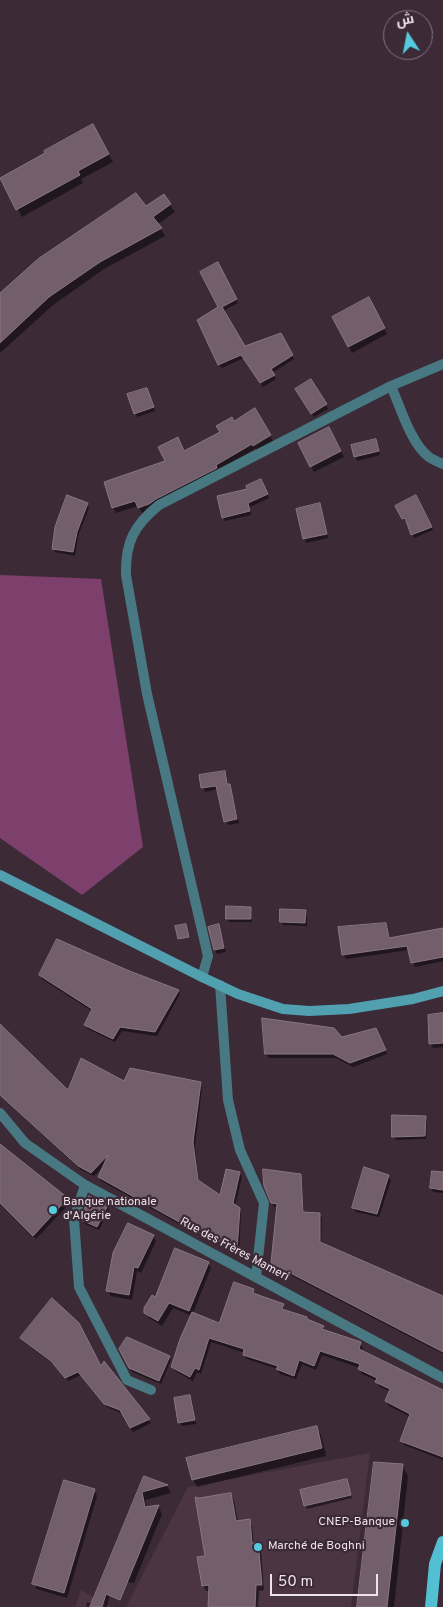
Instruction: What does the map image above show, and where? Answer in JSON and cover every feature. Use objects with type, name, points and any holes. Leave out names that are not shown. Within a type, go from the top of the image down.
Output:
[{"type":"main road","points":[[0,875],[202,977],[238,994],[283,1009],[308,1011],[349,1009],[412,999],[443,991]]},
{"type":"main road","points":[[431,1607],[435,1564],[443,1542]]},
{"type":"street","points":[[202,977],[208,956],[147,694],[126,575],[125,559],[129,543],[141,522],[159,505],[391,386],[443,364]]},
{"type":"street","points":[[391,386],[413,437],[420,448],[428,457],[443,464]]},
{"type":"street","points":[[220,985],[228,1100],[240,1150],[264,1203],[256,1277]]},
{"type":"street","name":"Rue des Frères Mameri","points":[[0,1113],[25,1143],[85,1184],[443,1378]]},
{"type":"street","points":[[85,1184],[74,1219],[79,1287],[127,1380],[151,1390]]},
{"type":"shaded area","points":[[0,575],[101,579],[143,847],[82,895],[0,838]]},
{"type":"shaded area","name":"Marché de Boghni","points":[[370,1453],[351,1607],[126,1607],[188,1487]]},
{"type":"shaded area","points":[[81,1590],[111,1607],[75,1607]]},
{"type":"building","points":[[93,124],[109,154],[78,171],[80,175],[16,210],[0,178]]},
{"type":"building","points":[[136,193],[146,206],[164,194],[171,204],[153,217],[162,228],[100,262],[49,297],[0,343],[0,293],[38,259]]},
{"type":"building","points":[[218,262],[237,299],[222,307],[245,346],[281,333],[293,355],[271,369],[275,375],[260,383],[241,355],[218,365],[197,320],[218,307],[200,272]]},
{"type":"building","points":[[369,297],[385,328],[348,347],[332,317]]},
{"type":"building","points":[[311,379],[327,404],[311,414],[295,389]]},
{"type":"building","points":[[147,388],[154,407],[134,414],[127,394]]},
{"type":"building","points":[[255,408],[271,435],[216,465],[217,468],[149,504],[138,508],[135,501],[112,508],[104,482],[165,461],[158,447],[178,437],[184,451],[220,432],[216,426],[232,417],[234,421]]},
{"type":"building","points":[[329,427],[341,451],[310,467],[298,443]]},
{"type":"building","points":[[376,439],[379,451],[354,457],[351,445]]},
{"type":"building","points":[[261,479],[268,494],[248,503],[250,511],[222,518],[217,496],[247,489],[246,486]]},
{"type":"building","points":[[67,495],[88,503],[77,532],[73,552],[52,549],[55,527]]},
{"type":"building","points":[[416,495],[432,527],[411,535],[405,518],[402,519],[395,506]]},
{"type":"building","points":[[320,503],[327,534],[303,539],[296,509]]},
{"type":"building","points":[[225,771],[227,784],[230,784],[237,819],[224,822],[216,786],[201,788],[199,775]]},
{"type":"building","points":[[226,906],[251,907],[251,919],[226,919]]},
{"type":"building","points":[[280,909],[306,910],[305,923],[280,922]]},
{"type":"building","points":[[386,923],[389,938],[443,928],[443,957],[411,963],[407,946],[342,955],[338,927]]},
{"type":"building","points":[[186,924],[189,937],[178,939],[175,926]]},
{"type":"building","points":[[219,924],[224,948],[214,950],[208,927]]},
{"type":"building","points":[[57,939],[127,970],[179,990],[155,1032],[120,1027],[113,1039],[84,1025],[92,1009],[39,975]]},
{"type":"building","points":[[443,1013],[443,1043],[429,1044],[428,1015]]},
{"type":"building","points":[[262,1018],[334,1028],[342,1037],[376,1028],[386,1050],[350,1063],[333,1054],[265,1054]]},
{"type":"building","points":[[0,1024],[68,1090],[81,1058],[124,1081],[130,1068],[201,1082],[193,1142],[198,1180],[220,1195],[226,1169],[240,1172],[233,1203],[240,1208],[237,1250],[199,1233],[98,1177],[108,1155],[91,1173],[78,1166],[0,1095]]},
{"type":"building","points":[[392,1115],[426,1116],[425,1136],[392,1137]]},
{"type":"building","points":[[0,1144],[68,1198],[33,1236],[0,1203]]},
{"type":"building","points":[[364,1167],[389,1175],[377,1214],[352,1208]]},
{"type":"building","points":[[263,1169],[301,1174],[303,1212],[320,1213],[320,1242],[443,1296],[443,1352],[271,1263],[277,1204],[271,1203],[264,1186]]},
{"type":"building","points":[[432,1171],[443,1172],[443,1190],[430,1188]]},
{"type":"building","points":[[89,1196],[108,1205],[97,1227],[81,1220]]},
{"type":"building","points":[[128,1223],[154,1235],[138,1268],[134,1267],[129,1295],[106,1291],[113,1253]]},
{"type":"building","points":[[175,1248],[209,1262],[189,1311],[169,1303],[158,1321],[144,1313],[144,1308],[152,1295],[155,1297]]},
{"type":"building","points":[[234,1282],[254,1289],[253,1293],[284,1304],[282,1309],[307,1317],[307,1319],[324,1326],[322,1329],[361,1342],[359,1349],[443,1390],[443,1457],[400,1441],[410,1414],[385,1401],[390,1389],[375,1382],[377,1378],[358,1369],[360,1364],[320,1351],[314,1366],[299,1360],[294,1376],[276,1369],[278,1366],[243,1355],[244,1349],[209,1338],[199,1370],[195,1368],[190,1377],[171,1367],[180,1339],[192,1312],[219,1323]]},
{"type":"building","points":[[52,1298],[79,1323],[101,1366],[104,1361],[150,1419],[130,1428],[120,1410],[104,1404],[78,1372],[65,1378],[51,1361],[20,1338]]},
{"type":"building","points":[[127,1337],[170,1356],[159,1381],[129,1368],[119,1349]]},
{"type":"building","points":[[190,1395],[195,1420],[178,1423],[174,1398]]},
{"type":"building","points":[[317,1426],[322,1448],[192,1480],[186,1458]]},
{"type":"building","points":[[374,1462],[403,1464],[387,1607],[357,1607]]},
{"type":"building","points":[[144,1476],[168,1485],[142,1492],[145,1507],[159,1505],[120,1600],[106,1594],[102,1607],[90,1607]]},
{"type":"building","points":[[347,1479],[351,1495],[304,1506],[300,1490]]},
{"type":"building","points":[[64,1480],[95,1489],[64,1593],[32,1584]]},
{"type":"building","points":[[231,1493],[236,1521],[250,1519],[252,1543],[258,1542],[262,1585],[256,1585],[255,1607],[208,1607],[209,1585],[202,1586],[197,1557],[205,1556],[195,1497]]},
{"type":"place","name":"Banque nationale d'Algérie","points":[[53,1210]]},
{"type":"place","name":"CNEP-Banque","points":[[405,1523]]},
{"type":"place","name":"Marché de Boghni","points":[[258,1547]]}]
